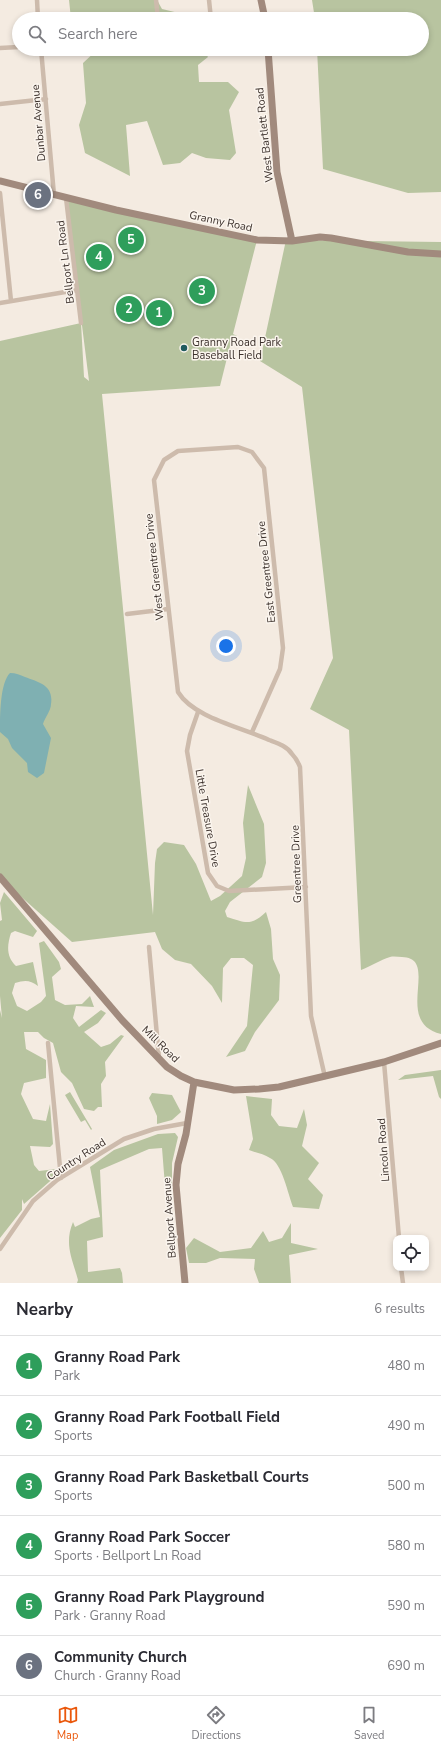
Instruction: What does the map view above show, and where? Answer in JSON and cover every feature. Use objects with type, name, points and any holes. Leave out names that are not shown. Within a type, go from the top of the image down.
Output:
[{"type":"main road","points":[[261,0],[264,12]]},
{"type":"main road","name":"West Bartlett Road","points":[[269,56],[277,172],[292,241]]},
{"type":"main road","name":"Granny Road","points":[[0,181],[147,218],[257,240],[292,241],[320,237],[408,252],[441,254]]},
{"type":"main road","name":"Mill Road","points":[[0,877],[122,1020],[174,1072],[194,1082],[234,1090],[279,1087],[384,1062],[441,1042]]},
{"type":"main road","name":"Bellport Avenue","points":[[186,1283],[176,1185],[178,1164],[194,1082]]},
{"type":"street","points":[[37,0],[38,12]]},
{"type":"street","points":[[156,0],[157,12]]},
{"type":"street","points":[[210,0],[211,12]]},
{"type":"street","points":[[0,48],[12,47]]},
{"type":"street","name":"Dunbar Avenue","points":[[42,56],[54,195]]},
{"type":"street","points":[[0,104],[46,99]]},
{"type":"street","points":[[0,193],[10,301]]},
{"type":"street","name":"Bellport Ln Road","points":[[66,198],[81,323]]},
{"type":"street","points":[[0,303],[77,290]]},
{"type":"street","name":"East Greentree Drive","points":[[208,449],[233,446],[245,448],[256,456],[264,468],[283,648],[280,669],[252,732]]},
{"type":"street","name":"West Greentree Drive","points":[[198,712],[187,704],[178,692],[154,480],[161,463],[172,454],[178,451],[208,449]]},
{"type":"street","points":[[127,614],[168,609]]},
{"type":"street","name":"Greentree Drive","points":[[198,712],[252,732],[286,748],[292,753],[300,767],[311,1016],[325,1077]]},
{"type":"street","name":"Little Treasure Drive","points":[[198,712],[190,735],[187,751],[207,868],[211,877],[217,886],[229,891],[306,887]]},
{"type":"street","points":[[150,947],[159,1058]]},
{"type":"street","points":[[48,1043],[61,1178]]},
{"type":"street","name":"Lincoln Road","points":[[384,1062],[399,1235]]},
{"type":"street","name":"Country Road","points":[[0,1248],[33,1201],[61,1178],[124,1139],[154,1128],[187,1123]]},
{"type":"street","points":[[402,1271],[403,1283]]},
{"type":"green space","points":[[69,0],[157,0],[162,9],[175,12],[70,12]]},
{"type":"green space","points":[[312,0],[441,0],[441,192],[408,193],[323,169],[317,56],[429,56],[429,12],[314,12]]},
{"type":"green space","points":[[90,56],[207,56],[198,65],[199,82],[228,82],[239,92],[229,110],[236,153],[230,160],[206,158],[192,153],[180,163],[163,165],[147,121],[126,125],[130,176],[85,153],[79,125],[86,103],[83,63]]},
{"type":"green space","points":[[66,198],[257,240],[233,334],[237,336],[231,342],[220,386],[102,394],[153,915],[157,849],[164,842],[184,845],[196,864],[211,901],[220,896],[242,876],[246,858],[243,823],[248,785],[264,824],[266,863],[262,877],[230,902],[225,911],[227,917],[244,922],[256,920],[266,912],[271,929],[273,959],[280,975],[279,1000],[255,1032],[245,1051],[226,1057],[247,1026],[253,965],[244,958],[231,958],[223,968],[222,1003],[212,986],[191,964],[175,960],[162,949],[155,932],[72,942],[0,878],[0,341],[81,323],[84,377],[89,381]]},
{"type":"green space","points":[[286,240],[441,242],[441,1034],[427,1027],[420,1017],[417,1005],[419,979],[418,968],[413,960],[402,957],[392,957],[361,970],[349,730],[310,709],[333,658],[302,387],[260,361]]},
{"type":"green space","points":[[4,892],[37,931],[33,937],[15,931],[11,933],[8,946],[10,959],[16,966],[33,962],[38,986],[27,981],[15,983],[12,993],[17,1006],[27,1011],[41,1002],[46,996],[39,943],[44,941],[59,962],[61,969],[52,977],[55,1000],[65,1005],[82,1004],[90,996],[94,1007],[76,1006],[73,1018],[79,1027],[101,1010],[106,1013],[98,1023],[84,1032],[101,1047],[110,1044],[121,1035],[124,1036],[105,1062],[106,1076],[101,1084],[102,1107],[98,1107],[94,1111],[84,1109],[72,1083],[61,1072],[53,1043],[44,1038],[38,1032],[24,1032],[26,1049],[46,1060],[46,1078],[24,1083],[21,1094],[33,1119],[46,1121],[50,1104],[53,1144],[50,1147],[30,1146],[34,1165],[39,1171],[56,1169],[57,1175],[24,1204],[22,1199],[22,1210],[0,1238],[0,1010],[2,1018],[0,996],[0,921],[2,920],[0,903]]},
{"type":"green space","points":[[441,1070],[441,1099],[439,1097],[433,1076],[398,1080],[405,1075]]},
{"type":"green space","points":[[70,1092],[92,1129],[91,1130],[85,1120],[81,1122],[65,1095]]},
{"type":"green space","points":[[152,1093],[172,1095],[181,1112],[172,1120],[157,1124],[157,1116],[149,1098]]},
{"type":"green space","points":[[246,1096],[272,1099],[271,1115],[279,1126],[297,1128],[304,1109],[307,1125],[302,1146],[319,1163],[308,1179],[323,1195],[319,1209],[293,1207],[278,1166],[274,1161],[265,1155],[249,1150],[253,1139]]},
{"type":"green space","points":[[175,1133],[178,1137],[172,1163],[172,1184],[165,1186],[162,1148],[149,1149],[100,1170],[103,1237],[87,1241],[88,1272],[120,1268],[123,1283],[77,1283],[78,1280],[71,1258],[69,1244],[70,1230],[73,1222],[75,1227],[91,1219],[100,1217],[90,1167],[114,1150],[158,1134]]},
{"type":"green space","points":[[291,1223],[291,1243],[318,1249],[289,1255],[291,1283],[259,1283],[254,1269],[255,1259],[220,1258],[206,1263],[189,1263],[186,1248],[194,1238],[220,1252],[251,1248],[263,1231],[269,1242],[282,1238]]},
{"type":"water","points":[[10,673],[18,674],[40,683],[48,688],[50,692],[51,707],[43,724],[51,738],[44,773],[37,778],[28,772],[27,763],[12,748],[8,739],[0,732],[2,692],[4,684]]},
{"type":"place","name":"Community Church","points":[[38,195]]},
{"type":"place","name":"Granny Road Park Playground","points":[[131,240]]},
{"type":"place","name":"Granny Road Park Soccer","points":[[99,257]]},
{"type":"place","name":"Granny Road Park Basketball Courts","points":[[202,291]]},
{"type":"place","name":"Granny Road Park Football Field","points":[[129,309]]},
{"type":"place","name":"Granny Road Park","points":[[159,313]]},
{"type":"place","name":"Granny Road Park Baseball Field","points":[[184,348]]}]
